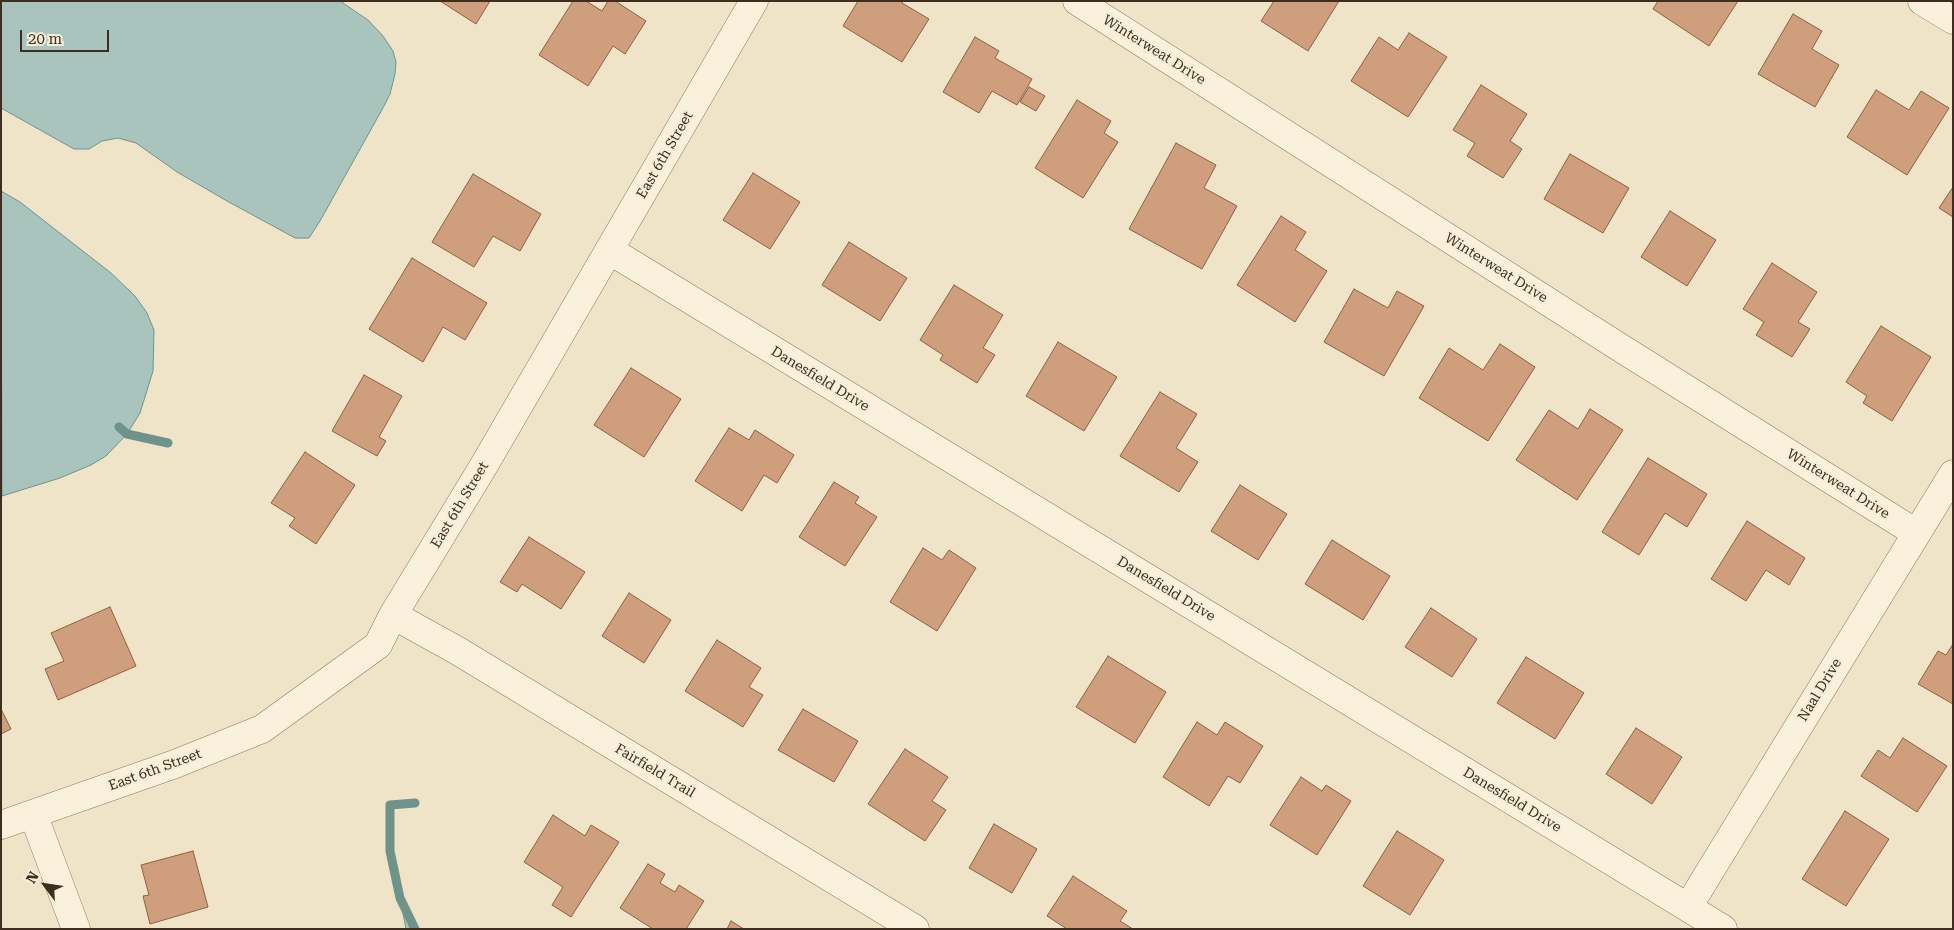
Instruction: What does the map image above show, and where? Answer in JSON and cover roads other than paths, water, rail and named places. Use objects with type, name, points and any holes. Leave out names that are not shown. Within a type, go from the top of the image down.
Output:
[{"type":"street","name":"East 6th Street","points":[[1,825],[175,764],[262,730],[378,644],[393,615],[483,467],[754,1]]},
{"type":"street","name":"Winterweat Drive","points":[[1077,1],[1624,350],[1916,533]]},
{"type":"street","points":[[1922,1],[1953,20]]},
{"type":"street","name":"Danesfield Drive","points":[[609,250],[1723,929]]},
{"type":"street","name":"Naal Drive","points":[[1688,907],[1953,474]]},
{"type":"street","name":"Fairfield Trail","points":[[393,615],[458,651],[915,929]]},
{"type":"street","points":[[33,814],[76,929]]},
{"type":"water","points":[[1,1],[340,1],[368,20],[383,36],[393,51],[396,62],[395,74],[390,94],[384,106],[320,221],[309,238],[295,238],[177,172],[136,143],[118,138],[102,141],[89,149],[74,149],[1,108]]},
{"type":"water","points":[[1,191],[20,202],[111,273],[135,296],[147,313],[154,330],[153,371],[140,413],[127,434],[106,456],[91,465],[60,478],[2,496]]},
{"type":"water","points":[[400,898],[413,924],[417,929],[406,929]]},
{"type":"waterway","points":[[119,427],[127,434],[168,443]]},
{"type":"waterway","points":[[415,803],[390,805],[390,851],[400,898],[415,929]]}]
